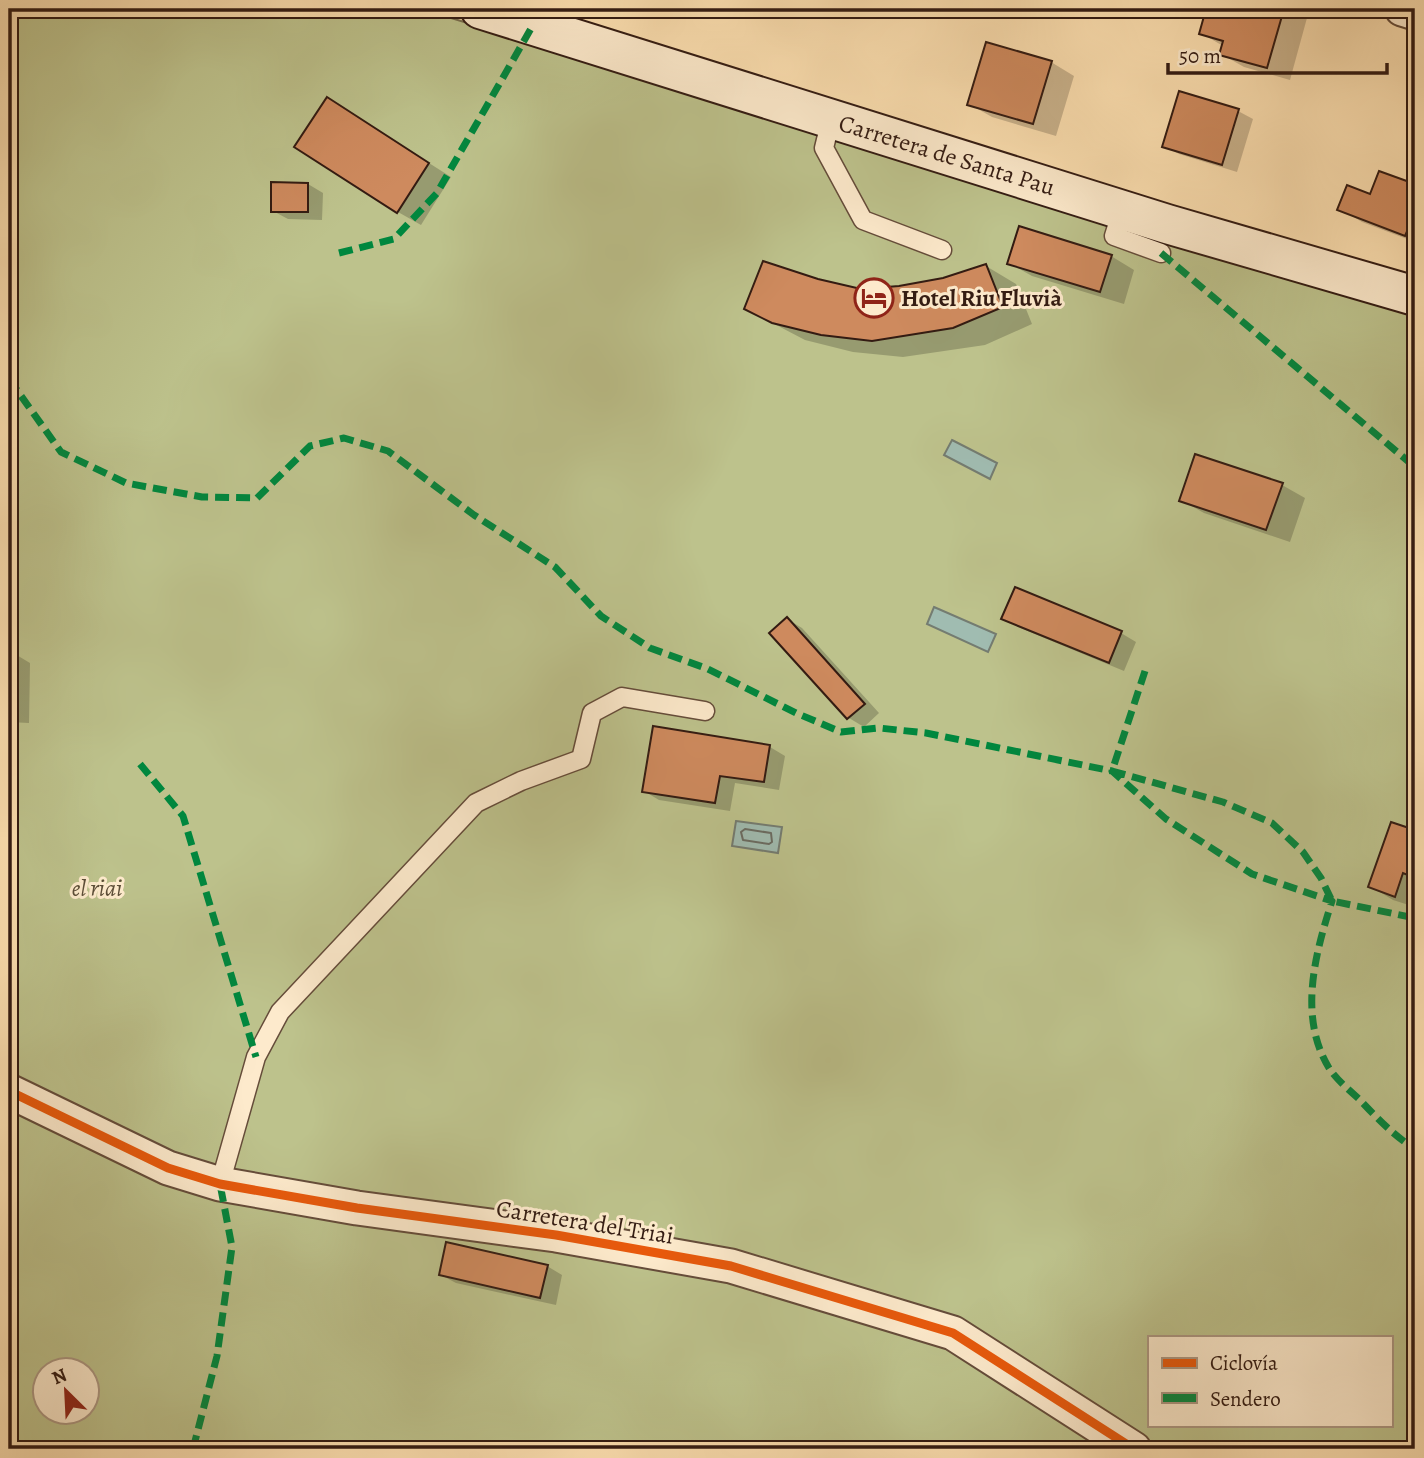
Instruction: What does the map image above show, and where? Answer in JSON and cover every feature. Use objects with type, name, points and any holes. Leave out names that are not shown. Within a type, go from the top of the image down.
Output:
[{"type":"main road","name":"Carretera de Santa Pau","points":[[480,9],[1122,210],[1415,296]]},
{"type":"street","points":[[1402,9],[1415,13]]},
{"type":"street","name":"Carretera del Triai","points":[[9,1091],[168,1168],[220,1184],[357,1208],[556,1234],[732,1266],[953,1333],[1134,1449]]},
{"type":"lane","points":[[831,119],[824,148],[863,220],[942,250]]},
{"type":"lane","points":[[1122,210],[1114,236],[1161,253]]},
{"type":"lane","points":[[220,1184],[256,1057],[280,1012],[476,803],[521,781],[581,759],[592,713],[622,697],[705,711]]},
{"type":"green space","name":"el riai","points":[[9,9],[422,9],[1415,315],[1415,1449],[9,1449]]},
{"type":"water","points":[[952,440],[997,463],[990,479],[944,455]]},
{"type":"water","points":[[934,607],[996,634],[988,652],[927,624]]},
{"type":"water","points":[[736,821],[782,827],[778,853],[732,846]]},
{"type":"building","points":[[1206,9],[1284,9],[1267,68],[1219,55],[1223,41],[1199,34]]},
{"type":"building","points":[[986,42],[1052,61],[1033,124],[967,105]]},
{"type":"building","points":[[1179,91],[1239,109],[1222,165],[1162,147]]},
{"type":"building","points":[[327,97],[429,163],[397,213],[294,147]]},
{"type":"building","points":[[1379,171],[1415,184],[1415,213],[1405,236],[1337,210],[1347,185],[1370,194]]},
{"type":"building","points":[[271,182],[308,183],[308,212],[271,212]]},
{"type":"building","points":[[1019,226],[1112,255],[1100,292],[1007,264]]},
{"type":"building","name":"Hotel Riu Fluvià","points":[[763,261],[818,279],[861,289],[943,278],[986,264],[1003,307],[953,328],[872,341],[821,335],[772,323],[744,309]]},
{"type":"building","points":[[1195,454],[1283,483],[1266,530],[1179,501]]},
{"type":"building","points":[[1015,587],[1122,631],[1109,663],[1001,619]]},
{"type":"building","points":[[787,617],[865,704],[847,719],[769,633]]},
{"type":"building","points":[[9,652],[15,653],[15,716],[9,715]]},
{"type":"building","points":[[653,726],[770,745],[764,782],[720,776],[715,803],[642,792]]},
{"type":"building","points":[[1391,822],[1415,830],[1415,878],[1403,873],[1395,897],[1368,887]]},
{"type":"building","points":[[446,1242],[548,1265],[540,1298],[439,1275]]},
{"type":"marked path","points":[[339,253],[394,239],[437,193],[533,25]]},
{"type":"marked path","points":[[1161,253],[1415,467]]},
{"type":"marked path","points":[[9,379],[61,452],[126,483],[202,497],[257,498],[310,446],[344,438],[388,451],[474,515],[555,567],[601,616],[650,648],[708,669],[796,713],[841,732],[879,728],[926,733],[1112,771],[1166,819],[1252,874],[1332,901],[1320,942],[1312,985],[1314,1028],[1320,1048],[1329,1068],[1339,1080],[1386,1126],[1415,1149]]},
{"type":"marked path","points":[[1145,671],[1112,771],[1223,802],[1272,823],[1303,852],[1321,878],[1332,901],[1415,918]]},
{"type":"marked path","points":[[140,764],[183,816],[256,1057]]},
{"type":"marked path","points":[[193,1449],[217,1356],[232,1247],[220,1184]]},
{"type":"cycle path","points":[[9,1091],[168,1168],[220,1184],[357,1208],[556,1235],[731,1266],[953,1333],[1134,1449]]},
{"type":"place","name":"Hotel Riu Fluvià","points":[[874,298]]}]
